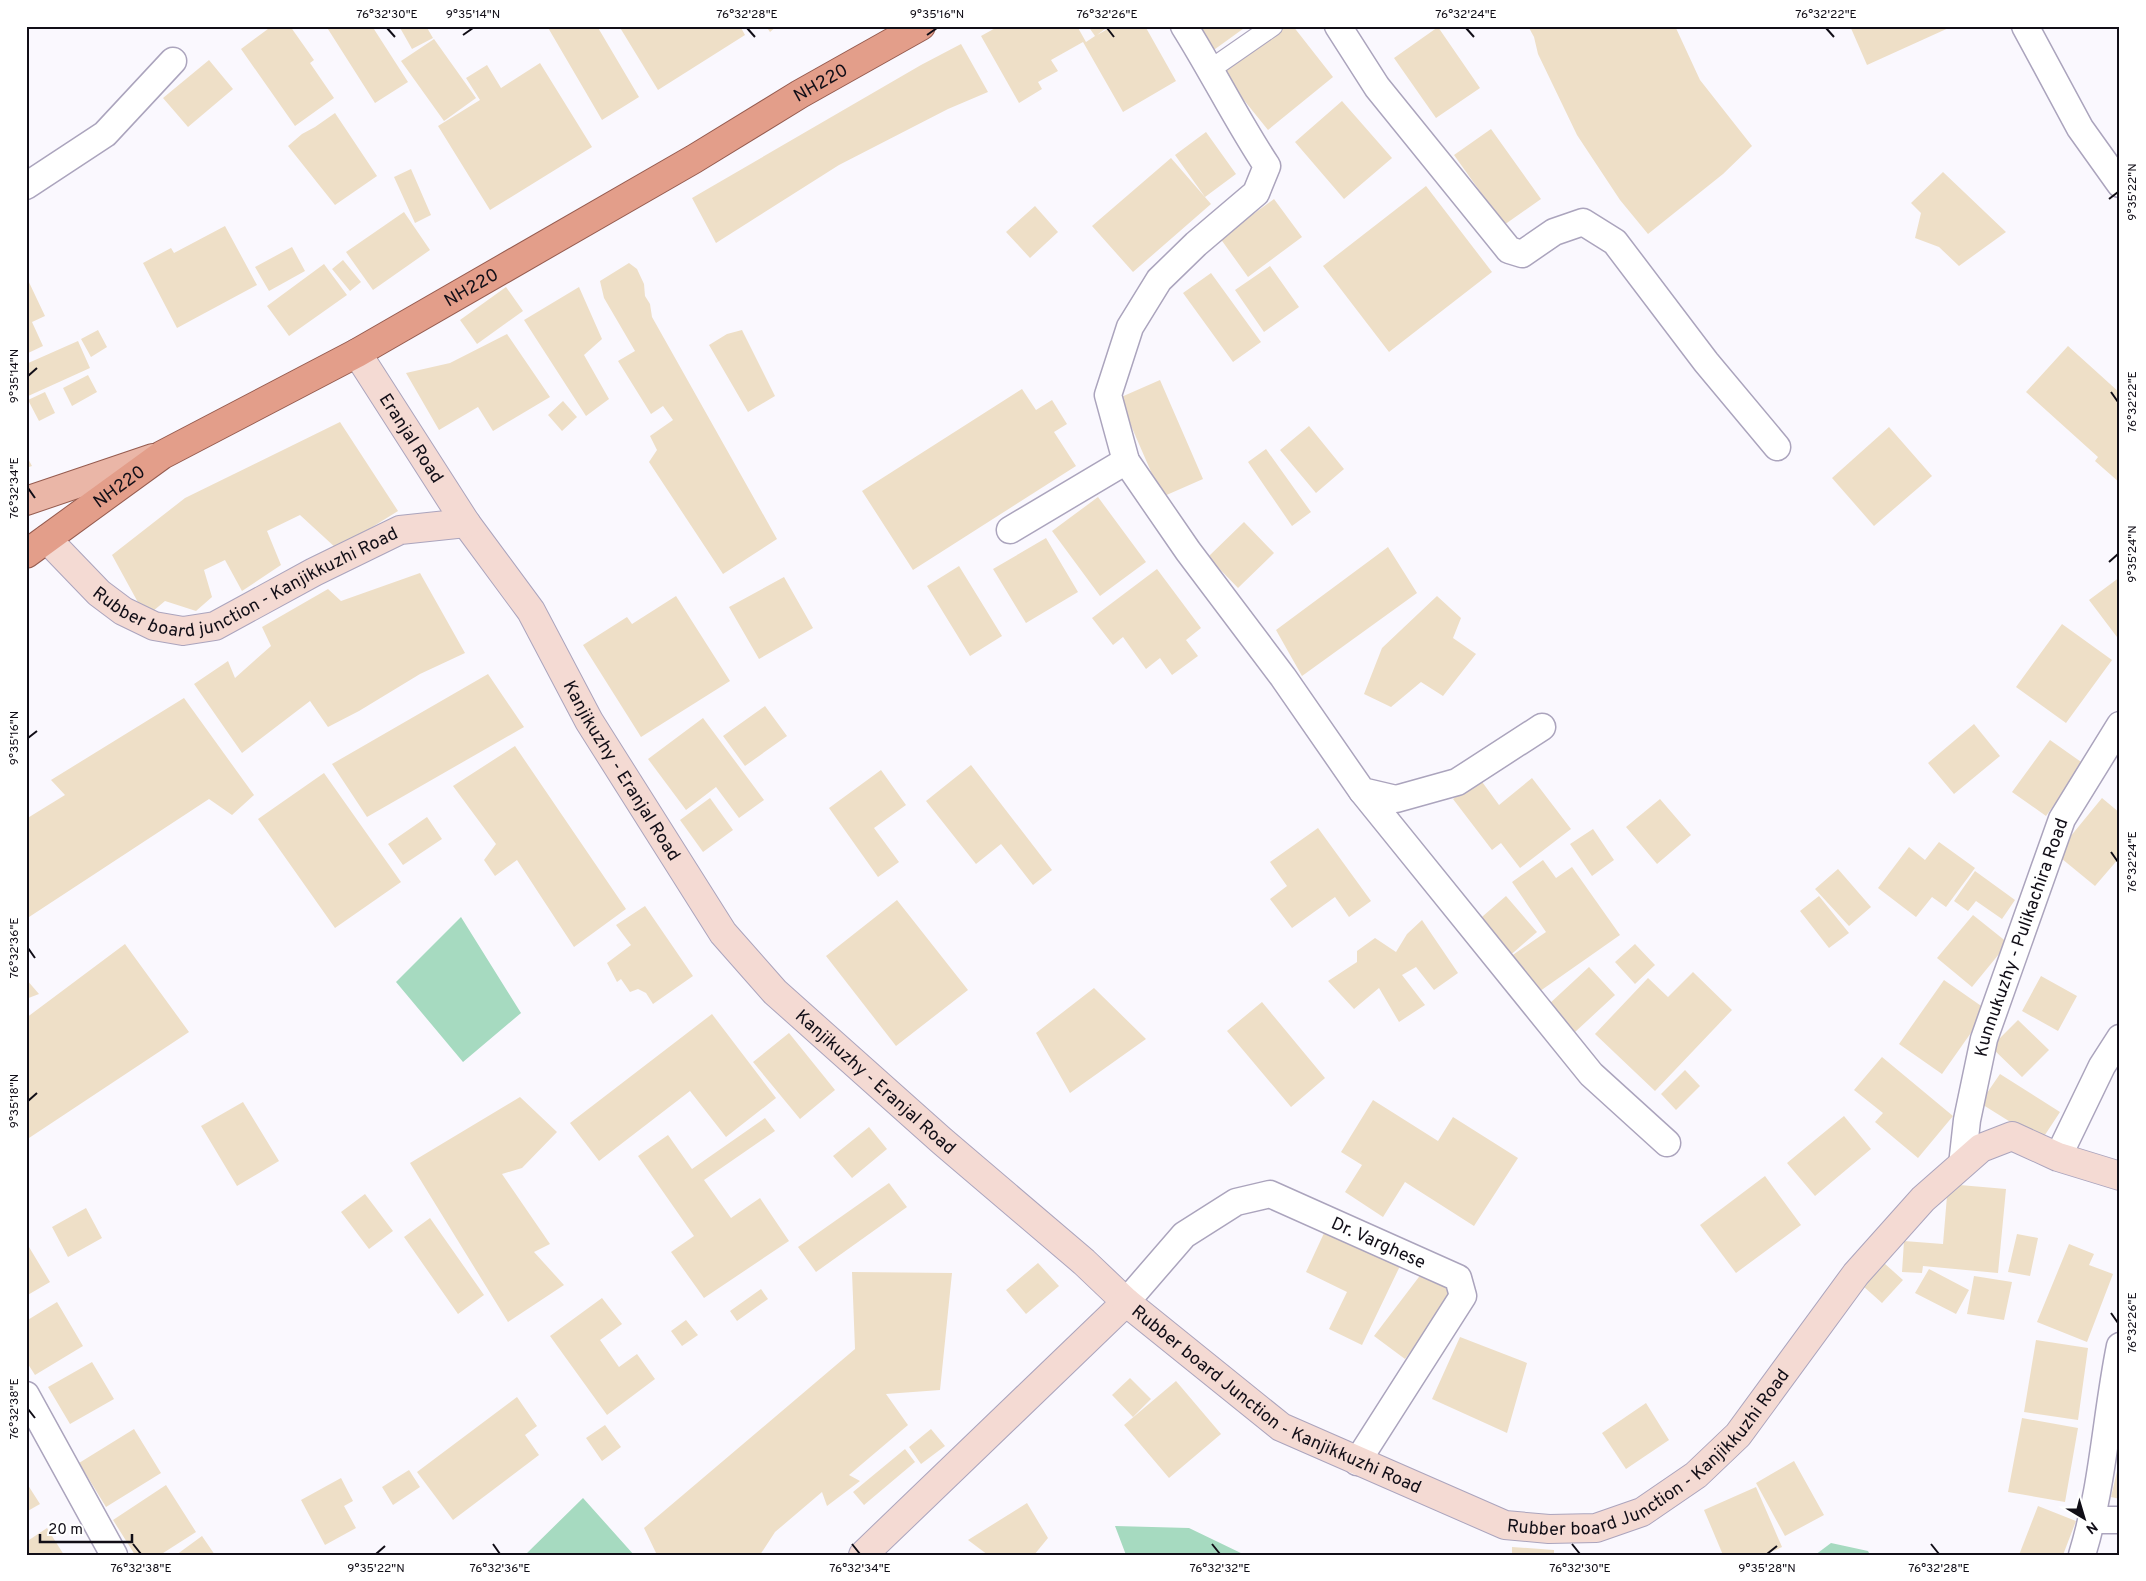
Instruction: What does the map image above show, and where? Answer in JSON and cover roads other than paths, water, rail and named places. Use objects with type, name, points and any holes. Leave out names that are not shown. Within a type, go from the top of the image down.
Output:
[{"type":"highway","name":"NH220","points":[[37,546],[162,455],[357,353],[694,159],[800,94],[920,26]]},
{"type":"main road","name":"Eranjal Road","points":[[357,353],[466,523]]},
{"type":"main road","points":[[26,500],[162,455]]},
{"type":"main road","name":"Rubber board junction - Kanjikkuzhi Road","points":[[37,546],[123,611],[154,626],[183,631],[215,626],[314,572],[400,530],[466,523]]},
{"type":"main road","name":"Kanjikuzhy - Eranjal Road","points":[[466,523],[531,612],[589,721],[723,933],[775,992],[1126,1302]]},
{"type":"main road","name":"Rubber board Junction - Kanjikkuzhi Road","points":[[1126,1302],[1281,1427],[1505,1525],[1549,1529],[1596,1528],[1642,1512],[1696,1475],[1738,1435],[1856,1274],[1923,1199],[1981,1148],[2012,1136],[2058,1158],[2120,1176]]},
{"type":"main road","points":[[863,1555],[1126,1302]]},
{"type":"street","points":[[1184,26],[1211,69],[1246,135],[1266,166],[1256,193],[1196,244],[1159,280],[1130,327],[1108,395],[1126,460],[1188,551],[1283,677],[1362,791],[1591,1074],[1667,1143]]},
{"type":"street","points":[[1211,69],[1273,26]]},
{"type":"street","points":[[1338,26],[1377,87],[1509,250],[1522,254],[1554,232],[1583,222],[1615,242],[1706,362],[1777,447]]},
{"type":"street","points":[[2025,26],[2080,128],[2120,184]]},
{"type":"street","points":[[26,186],[105,134],[173,61]]},
{"type":"street","points":[[1010,530],[1126,460]]},
{"type":"street","name":"Kunnukuzhy - Pulikachira Road","points":[[1962,1165],[1967,1120],[1984,1039],[2062,818],[2120,725]]},
{"type":"street","points":[[1362,791],[1396,799],[1457,782],[1542,728]]},
{"type":"street","points":[[2058,1158],[2102,1066],[2120,1038]]},
{"type":"street","name":"Dr. Varghese","points":[[1126,1302],[1184,1236],[1236,1202],[1270,1194],[1458,1278],[1463,1296],[1358,1462]]},
{"type":"street","points":[[2082,1555],[2093,1520],[2112,1382],[2120,1346]]},
{"type":"street","points":[[26,1395],[114,1555]]},
{"type":"street","points":[[2093,1520],[2120,1520]]}]
